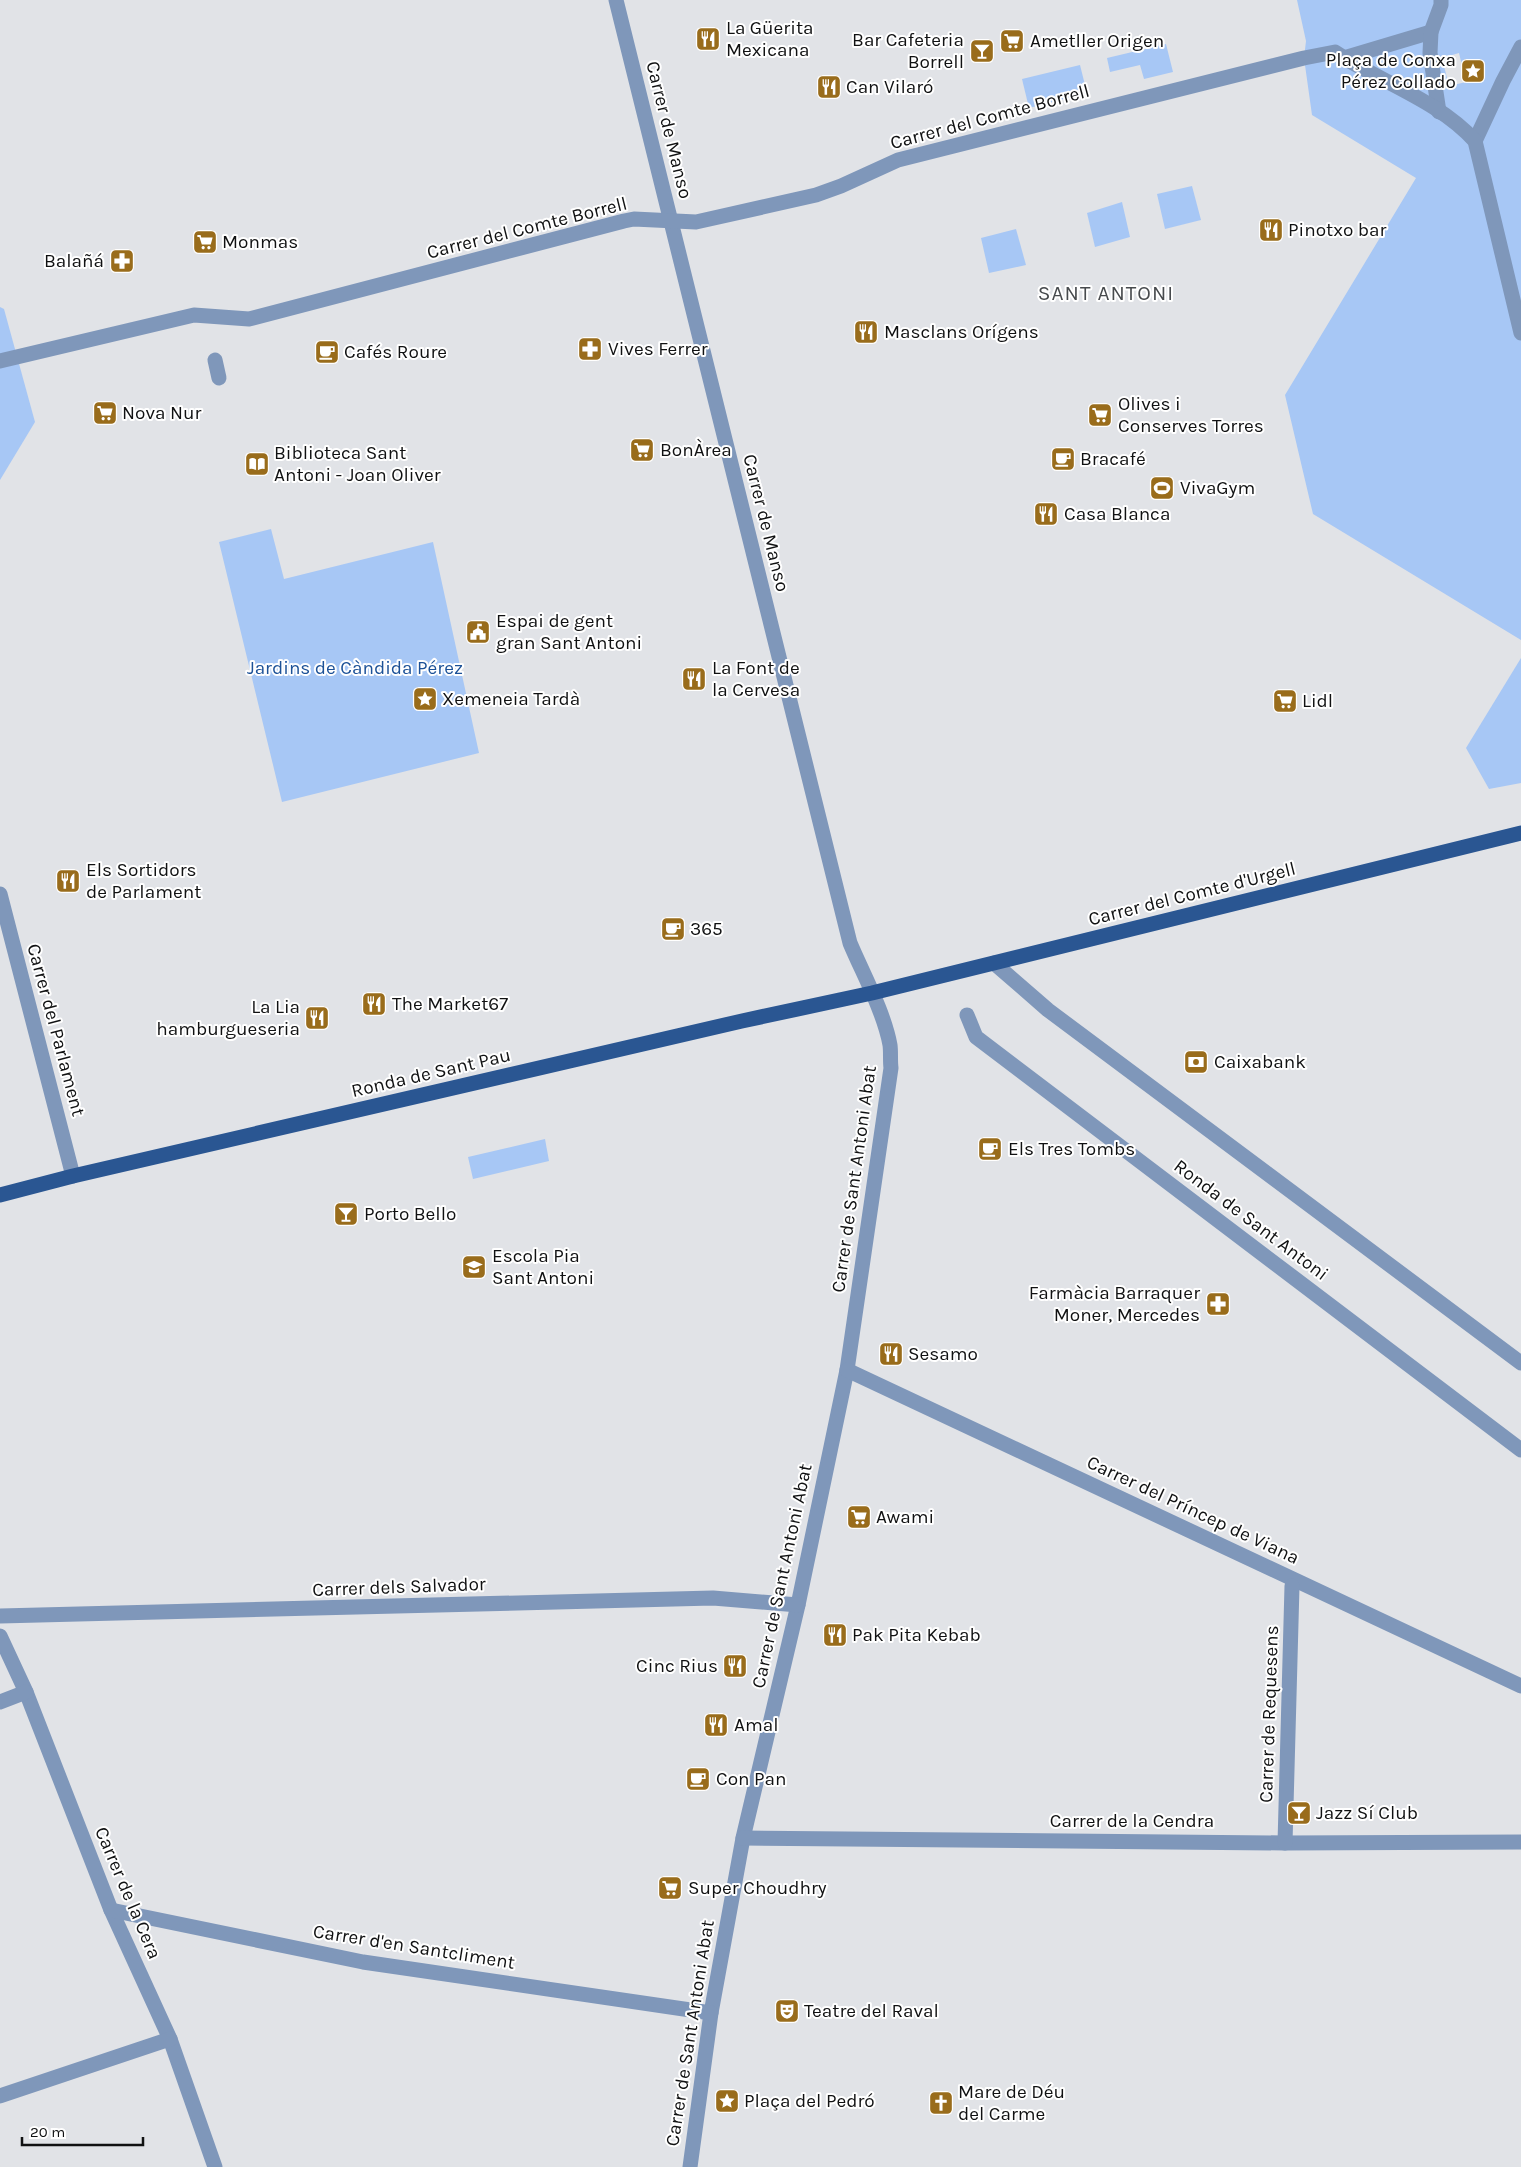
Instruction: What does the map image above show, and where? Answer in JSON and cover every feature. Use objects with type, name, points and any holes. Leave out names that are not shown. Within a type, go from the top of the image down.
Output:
[{"type":"main road","name":"Carrer del Comte d'Urgell","points":[[872,993],[1521,833]]},
{"type":"main road","name":"Ronda de Sant Pau","points":[[0,1195],[74,1176],[742,1021],[872,993]]},
{"type":"street","name":"Carrer de Manso","points":[[616,0],[850,944],[872,993]]},
{"type":"street","points":[[1439,112],[1430,53],[1431,32],[1446,2]]},
{"type":"street","points":[[1344,58],[1431,32]]},
{"type":"street","points":[[1475,141],[1521,47]]},
{"type":"street","name":"Carrer del Comte Borrell","points":[[2,363],[194,315],[249,319],[624,221],[696,222],[816,195],[898,160],[1304,58],[1335,52],[1344,58]]},
{"type":"street","points":[[1344,58],[1439,112],[1467,132],[1475,141],[1521,333]]},
{"type":"street","points":[[216,360],[219,378]]},
{"type":"street","name":"Carrer del Parlament","points":[[0,894],[74,1176]]},
{"type":"street","points":[[994,963],[1048,1010],[1521,1363]]},
{"type":"street","name":"Carrer de Sant Antoni Abat","points":[[690,2167],[711,2013],[743,1838],[798,1605],[847,1370],[891,1068],[890,1044],[872,993]]},
{"type":"street","name":"Ronda de Sant Antoni","points":[[967,1015],[976,1037],[1521,1450]]},
{"type":"street","name":"Carrer del Príncep de Viana","points":[[847,1370],[1521,1686]]},
{"type":"street","name":"Carrer de Requesens","points":[[1285,1843],[1292,1586]]},
{"type":"street","name":"Carrer dels Salvador","points":[[0,1616],[713,1598],[798,1605]]},
{"type":"street","name":"Carrer de la Cera","points":[[0,1636],[26,1692],[111,1910],[170,2039],[217,2165]]},
{"type":"street","points":[[0,1702],[26,1692]]},
{"type":"street","name":"Carrer de la Cendra","points":[[743,1838],[1285,1843],[1521,1842]]},
{"type":"street","name":"Carrer d'en Santcliment","points":[[111,1910],[363,1962],[711,2013]]},
{"type":"street","points":[[0,2096],[170,2039]]},
{"type":"green space","points":[[1297,0],[1521,0],[1521,640],[1313,514],[1285,395],[1416,178],[1312,115],[1304,58],[1306,41]],"holes":[[[1459,53],[1466,82],[1449,86],[1442,58]]]},
{"type":"green space","points":[[1166,44],[1173,72],[1144,79],[1140,65],[1110,72],[1107,58]]},
{"type":"green space","points":[[1080,65],[1087,93],[1029,108],[1022,79]]},
{"type":"green space","points":[[1192,186],[1201,220],[1165,229],[1157,194]]},
{"type":"green space","points":[[1122,202],[1130,237],[1095,247],[1087,213]]},
{"type":"green space","points":[[1016,229],[1026,265],[989,273],[981,238]]},
{"type":"green space","points":[[0,307],[4,309],[35,422],[0,480]]},
{"type":"green space","name":"Jardins de Càndida Pérez","points":[[271,529],[284,579],[433,542],[479,753],[282,802],[219,542]]},
{"type":"green space","points":[[1521,658],[1521,783],[1489,789],[1466,748]]},
{"type":"green space","points":[[545,1139],[549,1161],[473,1179],[468,1157]]},
{"type":"place","name":"La Güerita Mexicana","points":[[708,39]]},
{"type":"place","name":"Ametller Origen","points":[[1012,41]]},
{"type":"place","name":"Bar Cafeteria Borrell","points":[[982,51]]},
{"type":"place","name":"Plaça de Conxa Pérez Collado","points":[[1473,71]]},
{"type":"place","name":"Can Vilaró","points":[[829,87]]},
{"type":"place","name":"Pinotxo bar","points":[[1271,230]]},
{"type":"place","name":"Monmas","points":[[205,242]]},
{"type":"place","name":"Balañá","points":[[122,261]]},
{"type":"place","name":"Masclans Orígens","points":[[866,332]]},
{"type":"place","name":"Vives Ferrer","points":[[590,349]]},
{"type":"place","name":"Cafés Roure","points":[[327,352]]},
{"type":"place","name":"Nova Nur","points":[[105,413]]},
{"type":"place","name":"Olives i Conserves Torres","points":[[1100,415]]},
{"type":"place","name":"BonÀrea","points":[[642,450]]},
{"type":"place","name":"Bracafé","points":[[1063,459]]},
{"type":"place","name":"Biblioteca Sant Antoni - Joan Oliver","points":[[257,464]]},
{"type":"place","name":"VivaGym","points":[[1162,488]]},
{"type":"place","name":"Casa Blanca","points":[[1046,514]]},
{"type":"place","name":"Espai de gent gran Sant Antoni","points":[[478,632]]},
{"type":"place","name":"La Font de la Cervesa","points":[[694,679]]},
{"type":"place","name":"Xemeneia Tardà","points":[[425,699]]},
{"type":"place","name":"Lidl","points":[[1285,701]]},
{"type":"place","name":"Els Sortidors de Parlament","points":[[68,881]]},
{"type":"place","name":"365","points":[[673,929]]},
{"type":"place","name":"The Market67","points":[[374,1004]]},
{"type":"place","name":"La Lia hamburgueseria","points":[[317,1018]]},
{"type":"place","name":"Caixabank","points":[[1196,1062]]},
{"type":"place","name":"Els Tres Tombs","points":[[990,1149]]},
{"type":"place","name":"Porto Bello","points":[[346,1214]]},
{"type":"place","name":"Escola Pia Sant Antoni","points":[[474,1267]]},
{"type":"place","name":"Farmàcia Barraquer Moner, Mercedes","points":[[1218,1304]]},
{"type":"place","name":"Sesamo","points":[[891,1354]]},
{"type":"place","name":"Awami","points":[[859,1517]]},
{"type":"place","name":"Pak Pita Kebab","points":[[835,1635]]},
{"type":"place","name":"Cinc Rius","points":[[735,1666]]},
{"type":"place","name":"Amal","points":[[716,1725]]},
{"type":"place","name":"Con Pan","points":[[698,1779]]},
{"type":"place","name":"Jazz Sí Club","points":[[1299,1813]]},
{"type":"place","name":"Super Choudhry","points":[[670,1888]]},
{"type":"place","name":"Teatre del Raval","points":[[787,2011]]},
{"type":"place","name":"Plaça del Pedró","points":[[727,2101]]},
{"type":"place","name":"Mare de Déu del Carme","points":[[941,2103]]},
{"type":"district","name":"SANT ANTONI","points":[[1106,293]]}]
